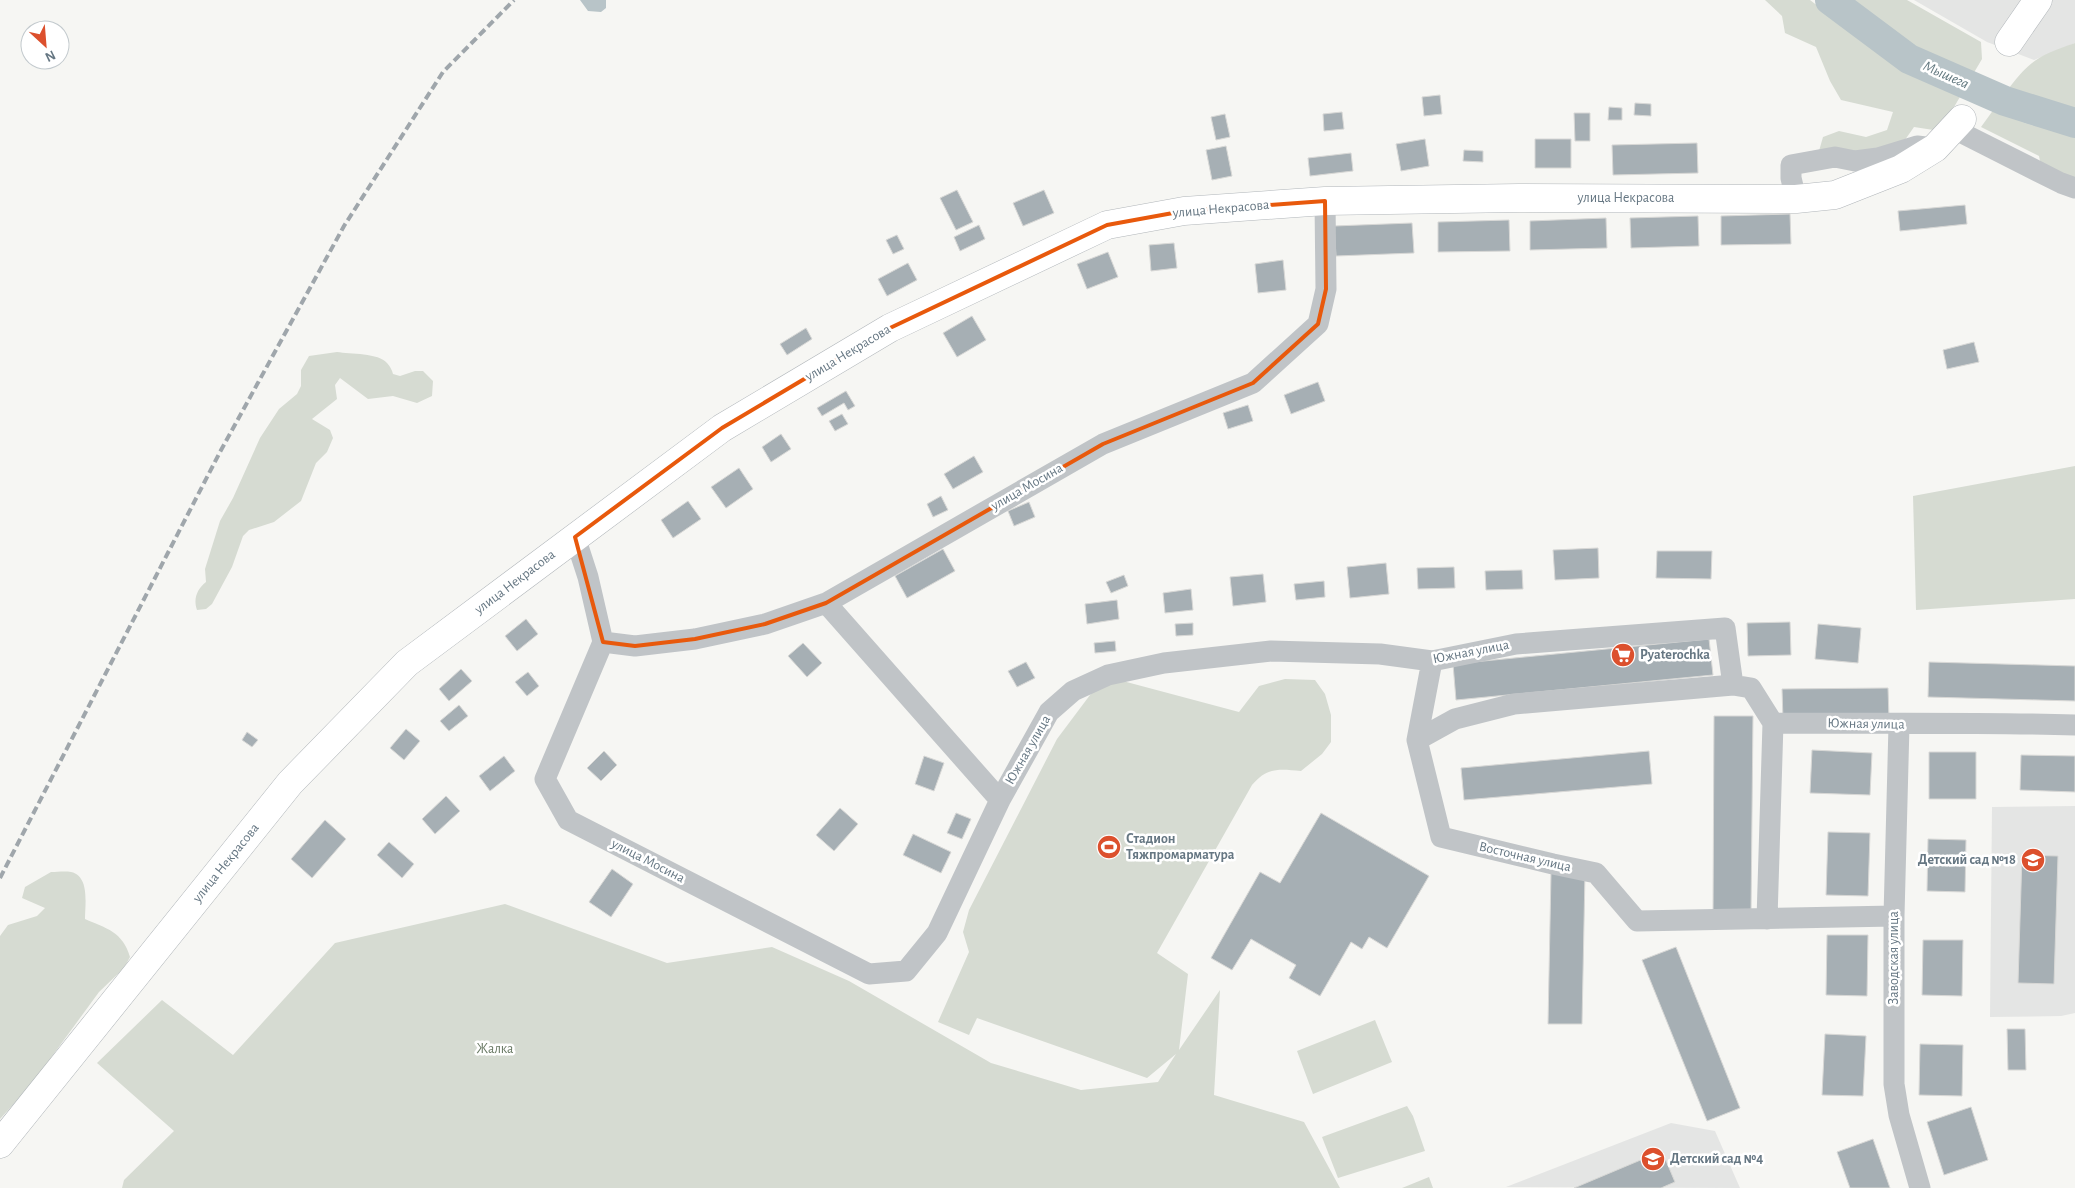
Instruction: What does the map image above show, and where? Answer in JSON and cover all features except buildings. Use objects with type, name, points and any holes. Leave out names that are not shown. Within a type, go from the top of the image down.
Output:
[{"type":"main road","points":[[2009,42],[2038,0]]},
{"type":"main road","name":"улица Некрасова","points":[[0,1144],[290,783],[407,663],[722,428],[890,328],[1107,225],[1184,211],[1325,201],[1519,198],[1796,199],[1835,195],[1863,186],[1901,169],[1935,148],[1958,124]]},
{"type":"street","points":[[1958,124],[2061,183],[2075,188]]},
{"type":"street","points":[[1796,199],[1791,178],[1791,165],[1835,157],[1855,161],[1878,158],[1917,146],[1935,148]]},
{"type":"street","name":"улица Мосина","points":[[906,971],[869,974],[568,820],[545,779],[603,642],[635,646],[695,639],[765,624],[826,603],[1103,444],[1252,383],[1318,324],[1326,289],[1325,201]]},
{"type":"street","points":[[575,537],[588,577],[603,642]]},
{"type":"street","points":[[826,603],[1000,800]]},
{"type":"street","name":"Южная улица","points":[[906,971],[937,933],[1000,800],[1049,712],[1073,691],[1108,675],[1164,663],[1272,651],[1380,654],[1432,661],[1516,644],[1725,628],[1733,685]]},
{"type":"street","name":"Восточная улица","points":[[1432,661],[1417,740],[1441,837],[1596,873],[1637,920],[1894,916]]},
{"type":"street","points":[[1417,740],[1455,719],[1514,704],[1733,685],[1751,688],[1774,723],[1767,919]]},
{"type":"street","name":"Южная улица","points":[[1774,723],[2075,725]]},
{"type":"street","name":"Заводская улица","points":[[1899,725],[1894,916],[1894,1084],[1899,1114],[1920,1188]]},
{"type":"highlighted area","points":[[1325,201],[1326,289],[1318,324],[1253,383],[1103,444],[826,603],[765,624],[695,639],[635,646],[603,642],[575,537],[722,428],[890,328],[1107,225],[1184,211]]},
{"type":"shaded area","points":[[580,0],[606,0],[606,8],[601,12],[588,11]]},
{"type":"shaded area","points":[[1914,0],[2075,0],[2075,43],[2034,60],[1987,42]]},
{"type":"shaded area","points":[[2009,88],[2029,102],[2075,113],[2075,137],[2025,123],[1994,109]]},
{"type":"shaded area","name":"Детский сад №18","points":[[2075,806],[2075,1013],[2061,1016],[1990,1017],[1992,807]]},
{"type":"shaded area","name":"Детский сад №4","points":[[1671,1123],[1715,1131],[1740,1188],[1506,1187]]},
{"type":"green space","points":[[1765,0],[1810,0],[1844,26],[1910,67],[1964,90],[1940,131],[1914,127],[1900,147],[1885,153],[1819,151],[1823,137],[1839,131],[1866,137],[1887,130],[1893,112],[1841,100],[1830,81],[1816,47],[1785,33],[1782,16]]},
{"type":"green space","points":[[1842,0],[1907,0],[1981,42],[1982,59],[1972,76],[1909,50]]},
{"type":"green space","points":[[2075,43],[2075,113],[2029,102],[2009,88],[2024,70],[2038,59]]},
{"type":"green space","points":[[1994,109],[2025,123],[2075,137],[2075,179],[2041,166],[2039,156],[1981,127]]},
{"type":"green space","points":[[337,352],[378,357],[387,363],[393,374],[400,376],[415,371],[423,371],[433,381],[432,396],[417,403],[393,396],[368,399],[340,378],[335,385],[337,399],[312,419],[330,430],[333,438],[327,452],[316,463],[301,501],[274,522],[249,530],[243,536],[232,567],[212,604],[206,609],[197,610],[195,602],[197,594],[206,582],[205,569],[220,521],[233,498],[260,438],[279,409],[297,394],[301,386],[301,370],[309,356]]},
{"type":"green space","points":[[2075,466],[2075,599],[1916,610],[1913,496]]},
{"type":"green space","name":"Жалка","points":[[1285,679],[1315,680],[1325,694],[1331,715],[1331,742],[1322,754],[1301,771],[1268,772],[1252,785],[1157,953],[1188,974],[1179,1050],[1220,990],[1214,1095],[1304,1122],[1340,1188],[122,1188],[124,1180],[174,1131],[97,1063],[162,1000],[233,1055],[335,943],[505,904],[667,963],[772,947],[849,981],[991,1063],[1081,1090],[1158,1082],[1176,1054],[1147,1078],[977,1018],[969,1035],[938,1022],[969,952],[963,932],[969,910],[1057,739],[1096,687],[1119,680],[1239,712],[1259,686]]},
{"type":"green space","points":[[51,872],[71,872],[81,879],[86,899],[85,919],[107,928],[118,936],[130,957],[124,968],[99,992],[31,1085],[0,1119],[0,936],[8,925],[37,916],[45,908],[22,898],[25,887]]},
{"type":"green space","points":[[1375,1020],[1392,1062],[1313,1094],[1297,1051]]},
{"type":"green space","points":[[1407,1106],[1413,1116],[1425,1151],[1338,1178],[1322,1137]]},
{"type":"green space","points":[[1429,1177],[1433,1188],[1402,1188]]},
{"type":"waterway","name":"Мышега","points":[[1830,0],[1909,59],[2005,101],[2075,123]]},
{"type":"railway","points":[[0,878],[220,452],[344,226],[443,72],[514,0]]},
{"type":"place","name":"Pyaterochka","points":[[1623,655]]},
{"type":"place","name":"Стадион Тяжпромарматура","points":[[1109,847]]},
{"type":"place","name":"Детский сад №18","points":[[2033,860]]},
{"type":"place","name":"Детский сад №4","points":[[1653,1159]]}]
